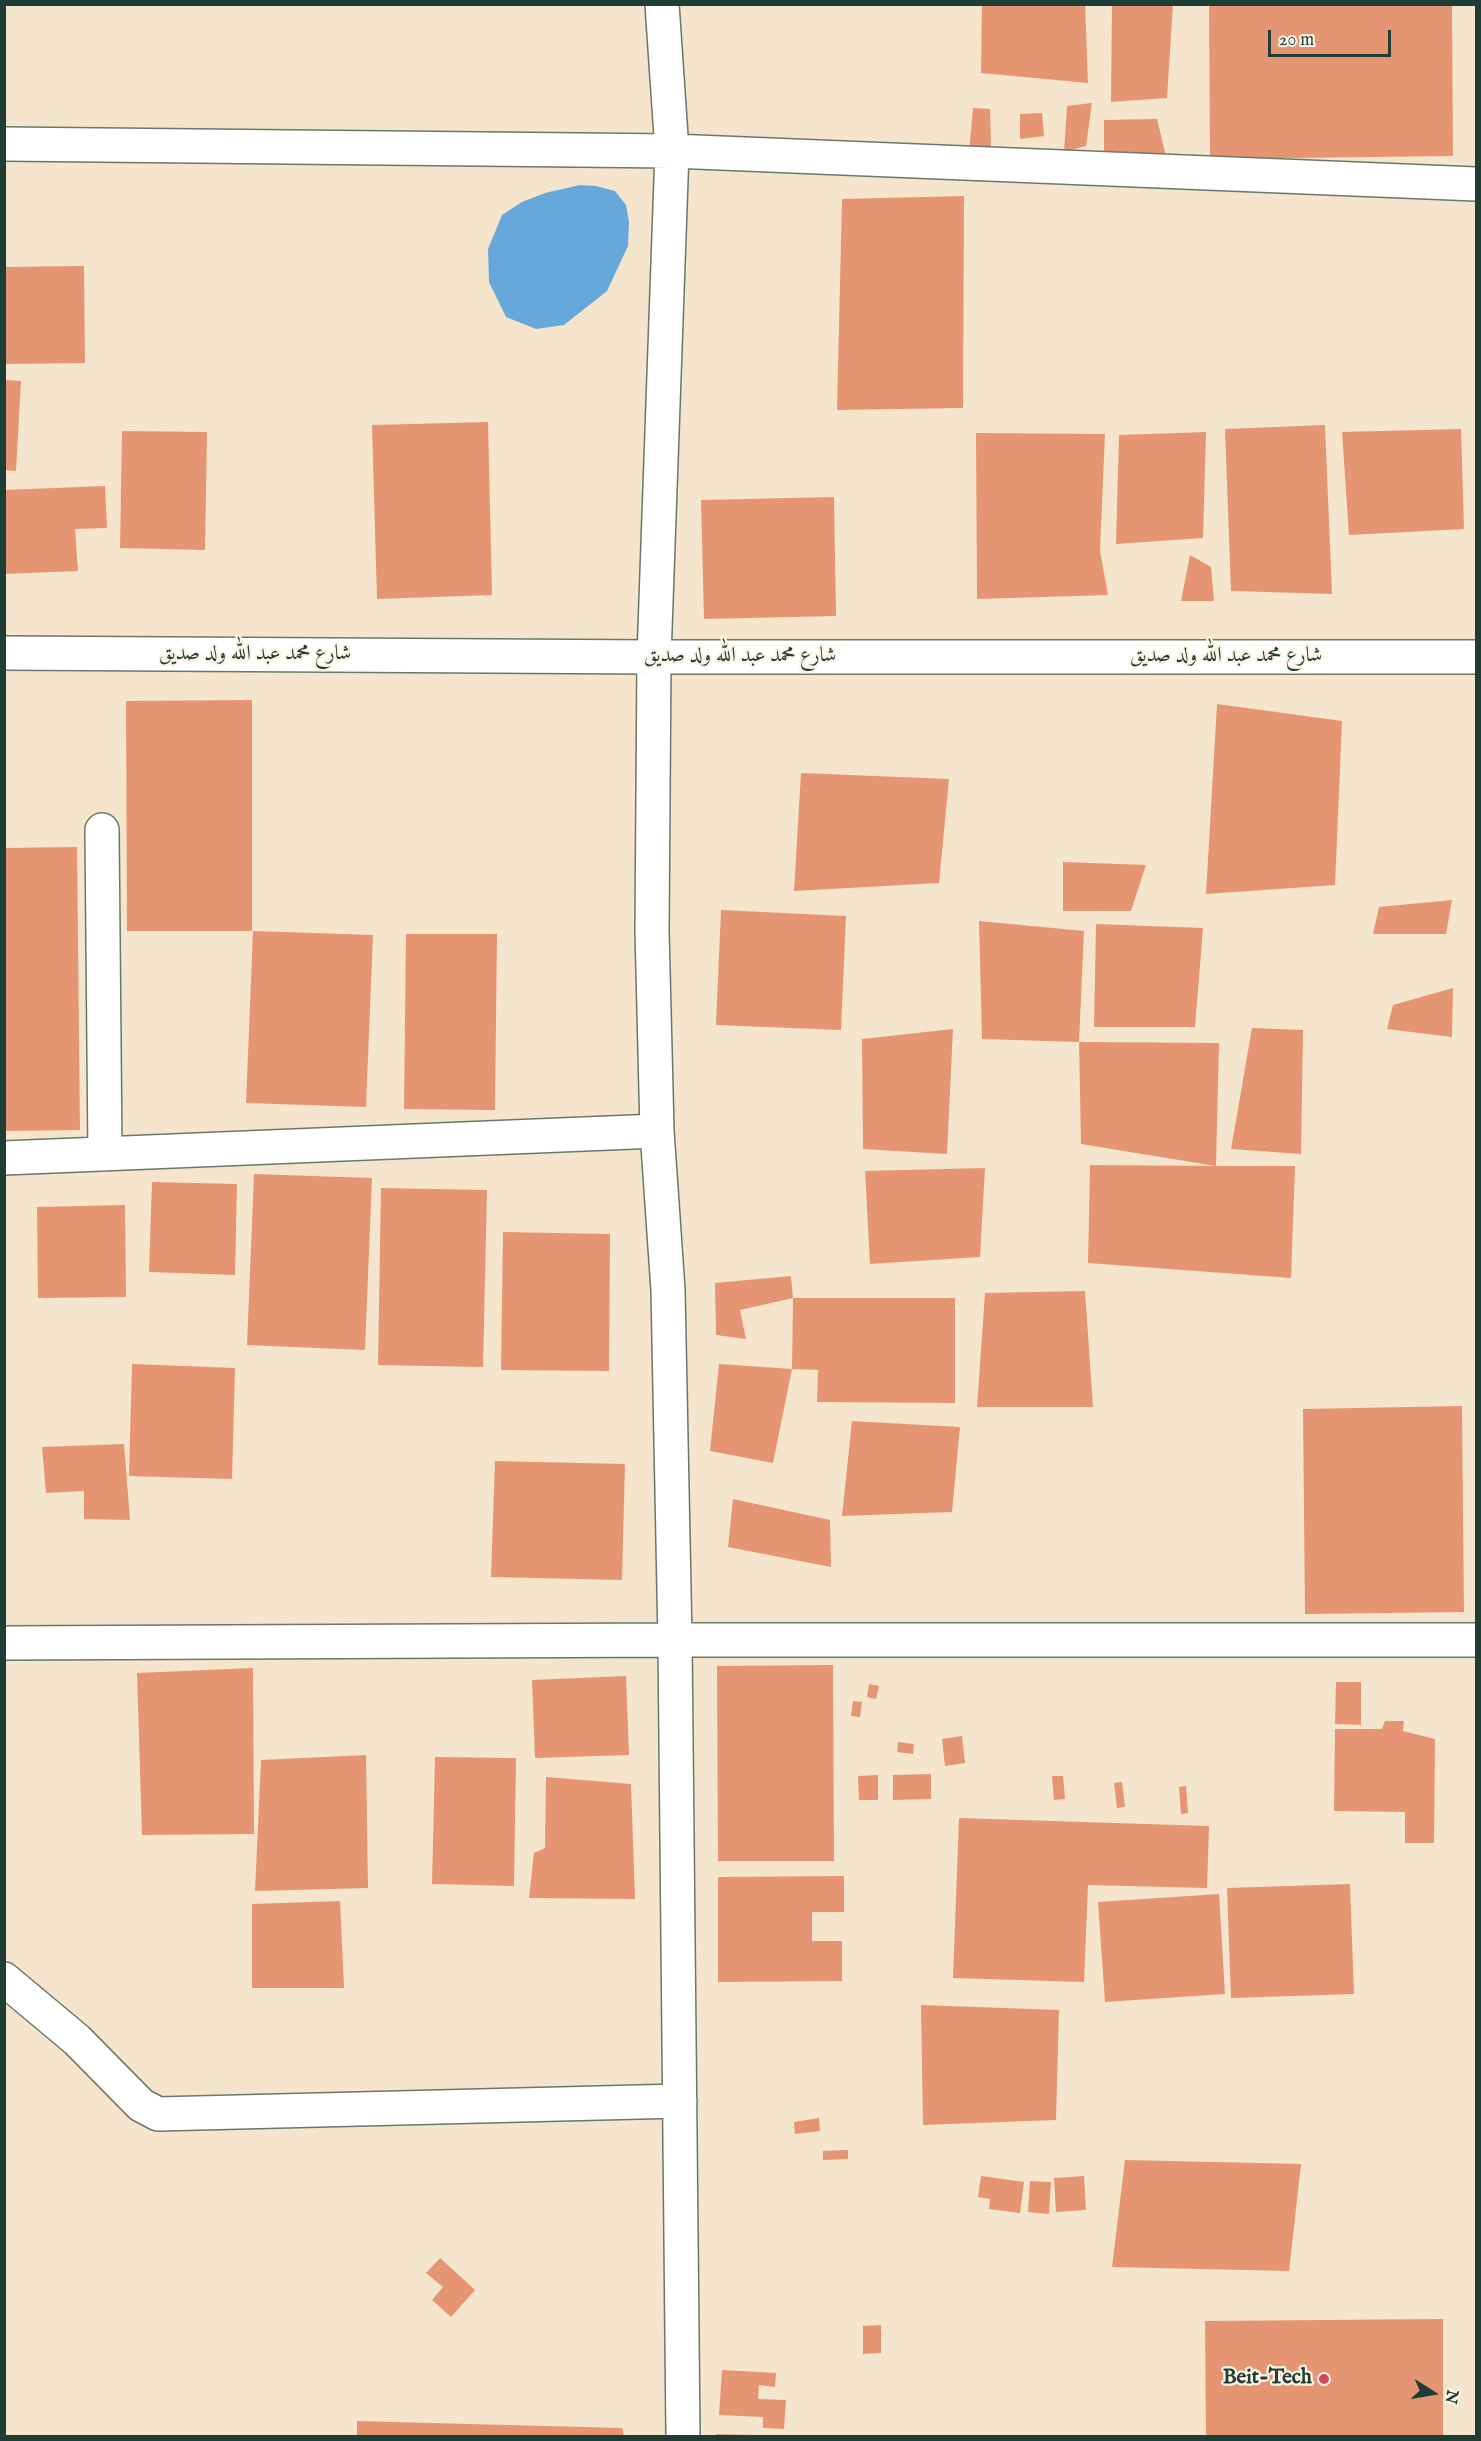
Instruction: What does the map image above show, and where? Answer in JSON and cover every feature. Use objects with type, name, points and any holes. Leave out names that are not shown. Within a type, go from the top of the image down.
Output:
[{"type":"street","points":[[662,4],[672,151],[654,657],[652,931],[657,1131],[668,1290],[675,1640],[683,2436]]},
{"type":"street","points":[[4,144],[672,151],[1476,184]]},
{"type":"street","name":"شارع محمد عبد الله ولد صديق","points":[[4,653],[654,657],[1476,657]]},
{"type":"street","points":[[102,830],[105,1154]]},
{"type":"street","points":[[4,1158],[657,1131]]},
{"type":"street","points":[[4,1643],[1476,1640]]},
{"type":"street","points":[[4,1979],[85,2047],[141,2105],[158,2114],[680,2101]]},
{"type":"water","points":[[580,185],[615,191],[626,205],[629,222],[628,246],[607,291],[564,325],[536,329],[506,317],[489,282],[488,249],[502,215],[522,202],[545,193]]},
{"type":"building","points":[[982,4],[1085,4],[1088,83],[981,73]]},
{"type":"building","points":[[1112,4],[1173,4],[1167,98],[1111,102]]},
{"type":"building","points":[[1209,4],[1452,4],[1453,156],[1210,159]]},
{"type":"building","points":[[1092,103],[1086,146],[1064,152],[1067,106]]},
{"type":"building","points":[[973,108],[990,109],[991,146],[969,153]]},
{"type":"building","points":[[1042,113],[1044,136],[1020,139],[1020,114]]},
{"type":"building","points":[[1157,119],[1168,165],[1104,152],[1104,120]]},
{"type":"building","points":[[964,196],[963,408],[837,410],[842,199]]},
{"type":"building","points":[[84,266],[85,363],[5,364],[4,267]]},
{"type":"building","points":[[4,380],[21,381],[16,471],[4,470]]},
{"type":"building","points":[[488,422],[492,595],[377,599],[372,425]]},
{"type":"building","points":[[1325,425],[1332,594],[1231,591],[1225,429]]},
{"type":"building","points":[[1461,429],[1464,529],[1349,535],[1342,432]]},
{"type":"building","points":[[122,431],[207,432],[205,550],[120,548]]},
{"type":"building","points":[[1206,432],[1203,538],[1116,544],[1119,435]]},
{"type":"building","points":[[976,433],[1105,434],[1100,551],[1108,595],[977,599]]},
{"type":"building","points":[[105,486],[107,528],[75,529],[78,571],[4,574],[4,490]]},
{"type":"building","points":[[834,497],[836,616],[704,619],[701,500]]},
{"type":"building","points":[[1190,555],[1211,567],[1214,601],[1181,601]]},
{"type":"building","points":[[252,700],[252,931],[127,931],[126,701]]},
{"type":"building","points":[[1217,704],[1342,721],[1335,885],[1206,894]]},
{"type":"building","points":[[801,773],[949,779],[939,883],[794,891]]},
{"type":"building","points":[[77,847],[80,1130],[4,1131],[4,848]]},
{"type":"building","points":[[1063,862],[1146,865],[1131,911],[1063,911]]},
{"type":"building","points":[[1452,900],[1446,934],[1373,934],[1379,907]]},
{"type":"building","points":[[721,910],[846,916],[841,1030],[716,1025]]},
{"type":"building","points":[[979,921],[1084,931],[1079,1042],[982,1039]]},
{"type":"building","points":[[1096,924],[1203,928],[1195,1027],[1094,1027]]},
{"type":"building","points":[[253,931],[373,935],[366,1107],[246,1103]]},
{"type":"building","points":[[406,934],[497,934],[495,1110],[404,1109]]},
{"type":"building","points":[[1453,988],[1452,1037],[1387,1029],[1393,1005]]},
{"type":"building","points":[[1252,1028],[1303,1030],[1301,1154],[1231,1149]]},
{"type":"building","points":[[953,1029],[947,1154],[863,1149],[862,1039]]},
{"type":"building","points":[[1079,1042],[1219,1043],[1216,1166],[1081,1144]]},
{"type":"building","points":[[1090,1165],[1295,1166],[1291,1278],[1088,1263]]},
{"type":"building","points":[[985,1168],[980,1257],[870,1264],[865,1171]]},
{"type":"building","points":[[254,1174],[372,1178],[365,1350],[247,1345]]},
{"type":"building","points":[[152,1182],[237,1184],[235,1275],[149,1272]]},
{"type":"building","points":[[381,1188],[487,1190],[483,1367],[378,1365]]},
{"type":"building","points":[[125,1205],[126,1297],[38,1298],[37,1207]]},
{"type":"building","points":[[503,1232],[610,1234],[609,1371],[501,1370]]},
{"type":"building","points":[[791,1276],[793,1298],[740,1310],[746,1339],[716,1335],[715,1283]]},
{"type":"building","points":[[1085,1291],[1093,1407],[977,1407],[985,1293]]},
{"type":"building","points":[[793,1298],[955,1298],[955,1403],[817,1402],[818,1370],[792,1369]]},
{"type":"building","points":[[132,1364],[235,1368],[232,1479],[129,1476]]},
{"type":"building","points":[[719,1364],[792,1369],[773,1463],[710,1451]]},
{"type":"building","points":[[1462,1406],[1464,1612],[1305,1614],[1303,1409]]},
{"type":"building","points":[[852,1421],[960,1427],[952,1512],[842,1516]]},
{"type":"building","points":[[124,1444],[130,1520],[84,1519],[84,1491],[46,1493],[42,1447]]},
{"type":"building","points":[[495,1461],[625,1464],[622,1580],[491,1577]]},
{"type":"building","points":[[733,1499],[830,1520],[831,1567],[728,1547]]},
{"type":"building","points":[[833,1665],[834,1861],[718,1861],[717,1666]]},
{"type":"building","points":[[253,1668],[254,1834],[142,1835],[137,1673]]},
{"type":"building","points":[[626,1676],[629,1755],[535,1758],[532,1680]]},
{"type":"building","points":[[1336,1682],[1361,1682],[1361,1725],[1335,1724]]},
{"type":"building","points":[[869,1684],[879,1686],[876,1699],[867,1697]]},
{"type":"building","points":[[853,1701],[862,1702],[860,1717],[851,1716]]},
{"type":"building","points":[[1385,1721],[1404,1721],[1403,1731],[1435,1739],[1434,1843],[1405,1843],[1405,1812],[1334,1811],[1335,1729],[1382,1729]]},
{"type":"building","points":[[962,1736],[965,1763],[945,1766],[942,1739]]},
{"type":"building","points":[[898,1742],[914,1744],[913,1754],[897,1752]]},
{"type":"building","points":[[366,1755],[368,1888],[255,1891],[261,1760]]},
{"type":"building","points":[[435,1757],[516,1758],[514,1886],[432,1884]]},
{"type":"building","points":[[931,1774],[931,1799],[893,1800],[893,1775]]},
{"type":"building","points":[[878,1775],[878,1800],[859,1800],[858,1776]]},
{"type":"building","points":[[1052,1776],[1063,1776],[1065,1799],[1054,1800]]},
{"type":"building","points":[[546,1777],[631,1784],[635,1899],[529,1898],[534,1853],[545,1848]]},
{"type":"building","points":[[1122,1782],[1125,1807],[1117,1808],[1114,1783]]},
{"type":"building","points":[[1186,1786],[1188,1813],[1181,1814],[1179,1787]]},
{"type":"building","points":[[959,1818],[1209,1826],[1207,1888],[1088,1885],[1084,1982],[953,1978]]},
{"type":"building","points":[[844,1876],[844,1912],[812,1912],[812,1941],[842,1941],[842,1981],[718,1982],[718,1877]]},
{"type":"building","points":[[1350,1884],[1354,1994],[1231,1998],[1227,1888]]},
{"type":"building","points":[[1219,1894],[1225,1994],[1105,2002],[1098,1902]]},
{"type":"building","points":[[340,1901],[344,1988],[252,1988],[252,1904]]},
{"type":"building","points":[[921,2005],[1059,2010],[1056,2120],[923,2125]]},
{"type":"building","points":[[819,2118],[820,2131],[795,2134],[794,2122]]},
{"type":"building","points":[[848,2150],[848,2159],[823,2160],[823,2151]]},
{"type":"building","points":[[1125,2160],[1301,2164],[1289,2271],[1112,2267]]},
{"type":"building","points":[[981,2176],[1024,2182],[1020,2213],[989,2209],[990,2199],[978,2197]]},
{"type":"building","points":[[1084,2176],[1086,2210],[1056,2212],[1054,2178]]},
{"type":"building","points":[[1030,2181],[1051,2182],[1049,2214],[1028,2212]]},
{"type":"building","points":[[440,2258],[475,2290],[451,2317],[432,2300],[443,2287],[426,2273]]},
{"type":"building","name":"Beit-Tech","points":[[1443,2319],[1443,2436],[1206,2436],[1205,2321]]},
{"type":"building","points":[[881,2325],[881,2353],[863,2354],[863,2326]]},
{"type":"building","points":[[722,2370],[776,2373],[775,2387],[759,2385],[758,2399],[786,2400],[784,2429],[763,2428],[763,2417],[719,2415]]},
{"type":"building","points":[[357,2421],[622,2428],[624,2436],[357,2436]]},
{"type":"building","points":[[716,2434],[759,2435],[759,2436],[716,2436]]},
{"type":"place","name":"Beit-Tech","points":[[1324,2379]]}]
